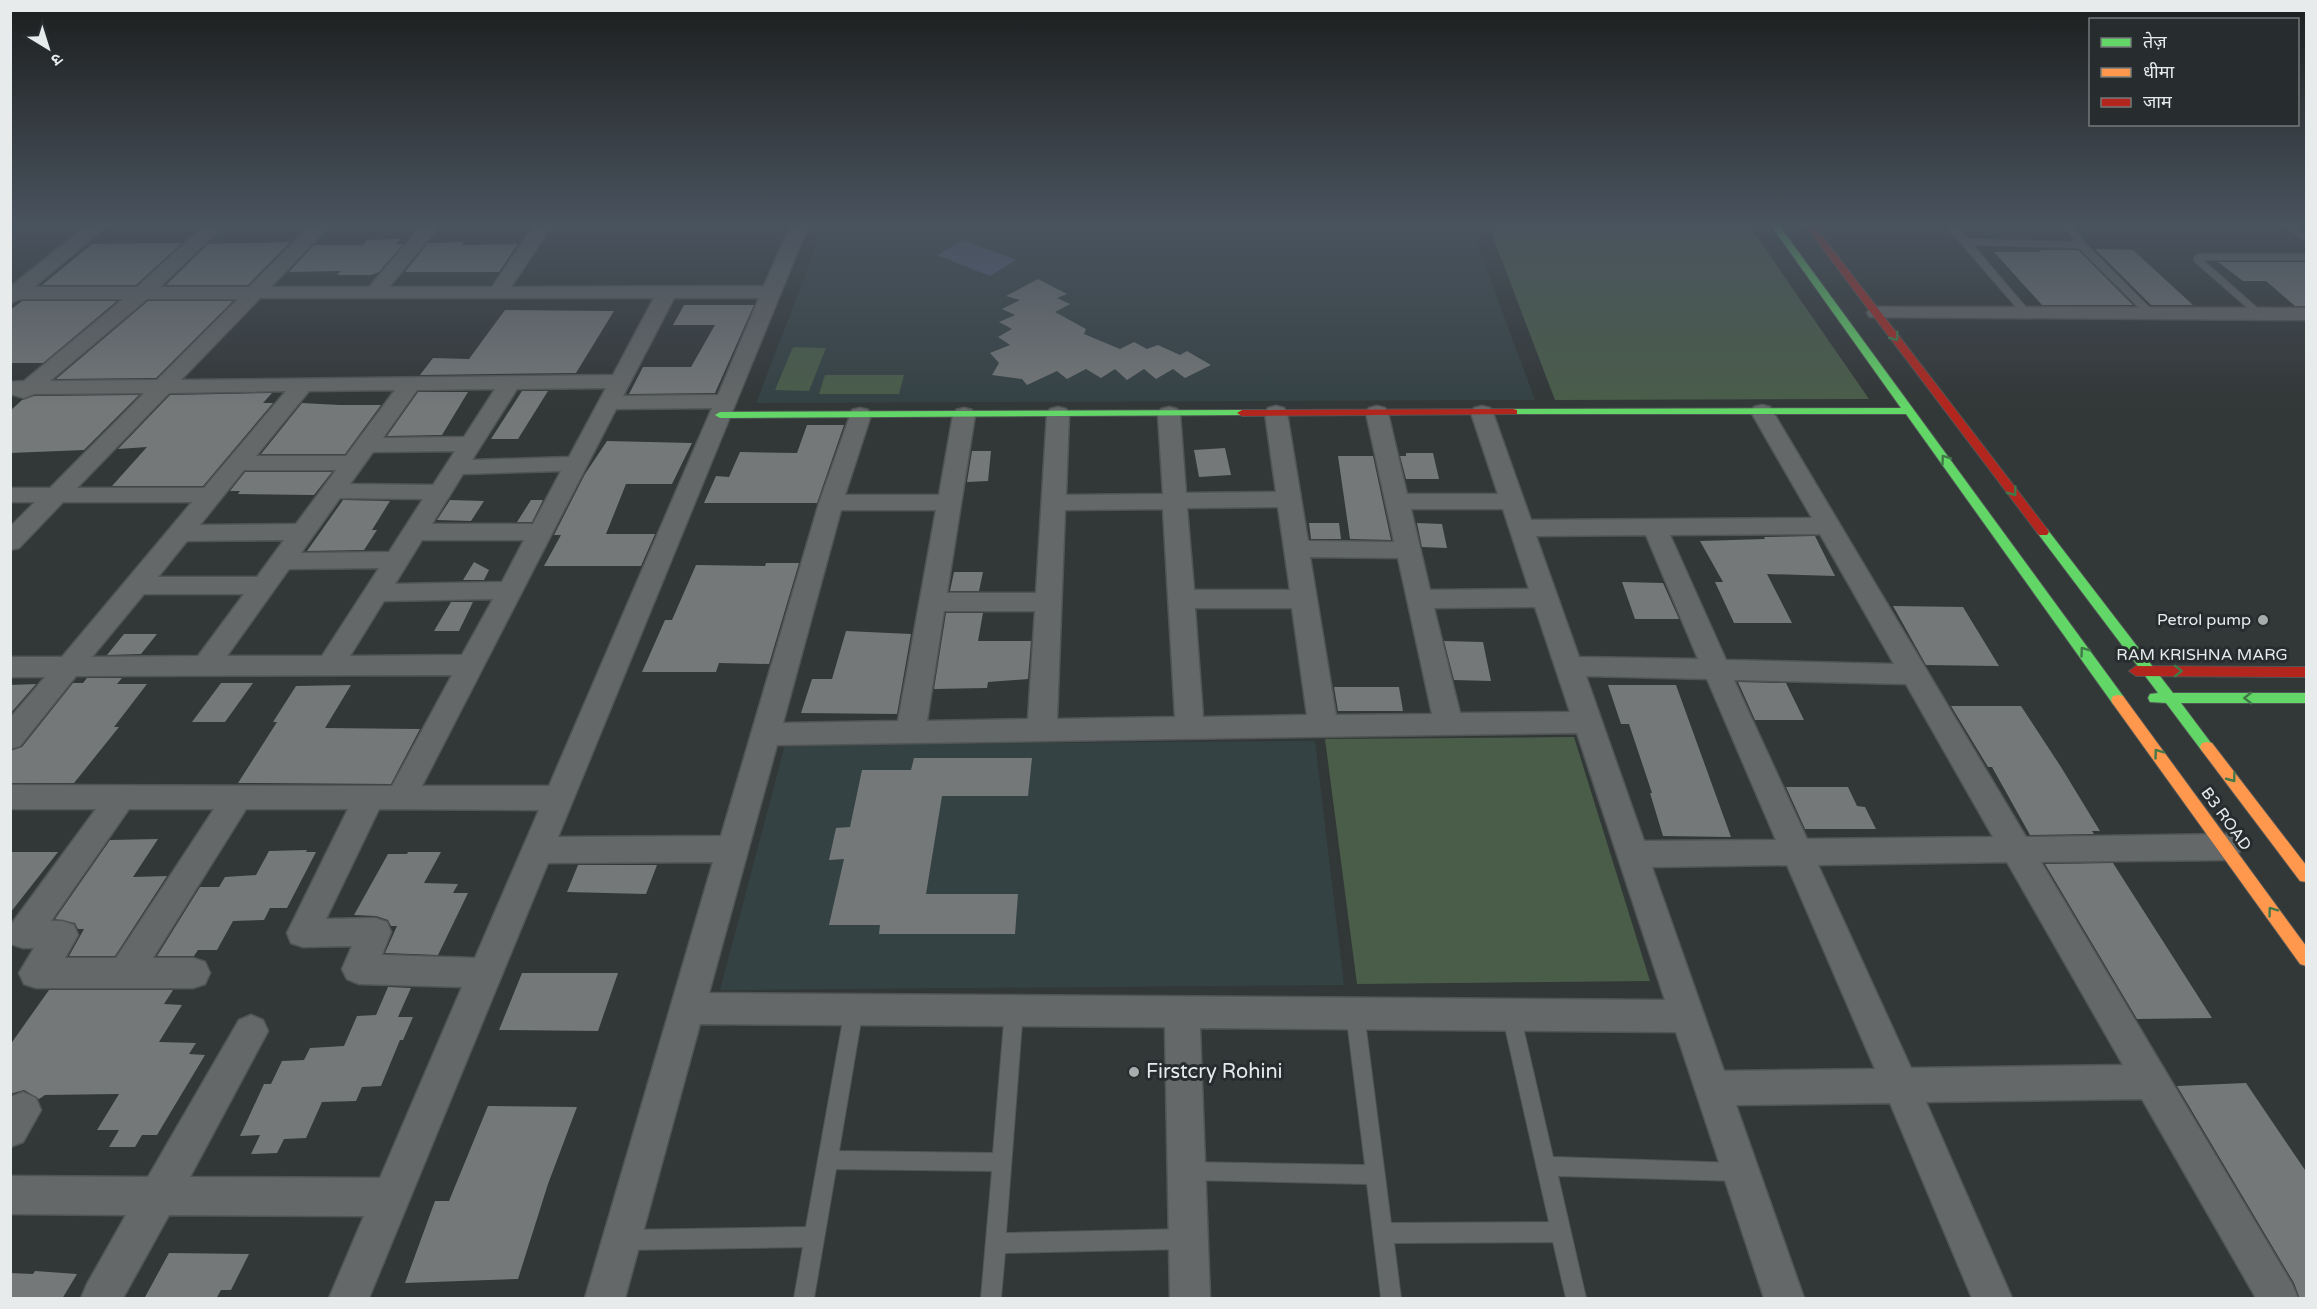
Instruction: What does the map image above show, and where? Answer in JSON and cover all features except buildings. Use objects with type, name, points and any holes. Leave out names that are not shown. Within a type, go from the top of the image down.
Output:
[{"type":"street","points":[[10,405],[20,387],[150,285]]},
{"type":"street","points":[[10,542],[59,495],[161,386],[261,285]]},
{"type":"street","points":[[374,293],[381,285]]},
{"type":"street","points":[[497,293],[502,285]]},
{"type":"street","points":[[349,1299],[774,285]]},
{"type":"street","name":"B3 ROAD","points":[[1818,285],[2307,959]]},
{"type":"street","name":"B3 ROAD","points":[[1855,285],[2307,876]]},
{"type":"street","points":[[486,973],[359,969],[375,932],[303,933],[385,798],[471,665],[667,292]]},
{"type":"street","points":[[12,294],[771,292]]},
{"type":"street","points":[[1877,313],[2307,314]]},
{"type":"street","points":[[20,387],[621,381]]},
{"type":"street","points":[[330,665],[510,382]]},
{"type":"street","points":[[206,666],[411,383]]},
{"type":"street","points":[[10,738],[303,384]]},
{"type":"street","points":[[610,403],[860,415],[1910,411]]},
{"type":"street","points":[[1762,412],[2278,1299]]},
{"type":"street","points":[[1276,413],[1323,725]]},
{"type":"street","points":[[1377,413],[1448,724]]},
{"type":"street","points":[[1482,413],[1784,1299]]},
{"type":"street","points":[[1042,729],[1058,414]]},
{"type":"street","points":[[1169,414],[1190,728]]},
{"type":"street","points":[[605,1299],[831,503],[860,415]]},
{"type":"street","points":[[911,731],[964,415]]},
{"type":"street","points":[[237,463],[471,444]]},
{"type":"street","points":[[456,467],[576,464]]},
{"type":"street","points":[[333,491],[440,492]]},
{"type":"street","points":[[10,495],[211,495]]},
{"type":"street","points":[[1054,503],[1289,499]]},
{"type":"street","points":[[1397,501],[1655,528],[1828,526]]},
{"type":"street","points":[[831,503],[949,502]]},
{"type":"street","points":[[1655,528],[1715,669],[1901,1085],[1992,1299]]},
{"type":"street","points":[[179,533],[303,532]]},
{"type":"street","points":[[415,532],[540,532]]},
{"type":"street","points":[[1296,549],[1408,550]]},
{"type":"street","points":[[282,561],[397,560]]},
{"type":"street","points":[[136,585],[264,586]]},
{"type":"street","points":[[376,593],[510,590]]},
{"type":"street","points":[[1419,599],[1545,598]]},
{"type":"street","points":[[1181,599],[1304,599]]},
{"type":"street","points":[[933,602],[1049,602]]},
{"type":"street","points":[[10,667],[471,665]]},
{"type":"street","points":[[1569,666],[1915,674]]},
{"type":"street","name":"RAM KRISHNA MARG","points":[[2098,671],[2307,672]]},
{"type":"street","points":[[2118,698],[2307,698]]},
{"type":"street","points":[[766,734],[1588,722]]},
{"type":"street","points":[[10,797],[559,798]]},
{"type":"street","points":[[121,797],[23,934],[62,935],[36,973],[193,973]]},
{"type":"street","points":[[124,974],[238,797]]},
{"type":"street","points":[[1633,854],[2226,848]]},
{"type":"street","points":[[538,850],[733,849]]},
{"type":"street","points":[[688,1008],[1688,1016]]},
{"type":"street","points":[[1182,1011],[1190,1299]]},
{"type":"street","points":[[100,1299],[251,1031]]},
{"type":"street","points":[[1712,1088],[2152,1082]]},
{"type":"street","points":[[10,1195],[391,1197]]},
{"type":"lane","points":[[2002,285],[2026,313]]},
{"type":"lane","points":[[2122,285],[2151,314]]},
{"type":"lane","points":[[2226,285],[2259,315]]},
{"type":"lane","points":[[804,1299],[854,1009]]},
{"type":"lane","points":[[991,1299],[1014,1010]]},
{"type":"lane","points":[[1355,1013],[1391,1299]]},
{"type":"lane","points":[[1511,1014],[1576,1299]]},
{"type":"lane","points":[[828,1160],[1002,1162]]},
{"type":"lane","points":[[1546,1166],[1741,1172]]},
{"type":"lane","points":[[1186,1171],[1376,1176]]},
{"type":"lane","points":[[1383,1233],[1561,1232]]},
{"type":"lane","points":[[622,1240],[814,1237]]},
{"type":"lane","points":[[995,1243],[1188,1239]]},
{"type":"shaded area","points":[[801,285],[1493,285],[1535,400],[756,403]]},
{"type":"shaded area","points":[[1315,741],[1344,985],[720,990],[785,745]]},
{"type":"green space","points":[[1511,285],[1790,285],[1869,399],[1555,400]]},
{"type":"green space","points":[[793,347],[826,348],[809,391],[775,390]]},
{"type":"green space","points":[[825,375],[904,375],[899,394],[819,394]]},
{"type":"green space","points":[[1574,737],[1650,981],[1357,984],[1325,739]]},
{"type":"traffic: fast","points":[[1818,285],[2118,700]]},
{"type":"traffic: fast","points":[[1513,412],[1910,411]]},
{"type":"traffic: fast","points":[[720,415],[1242,413]]},
{"type":"traffic: fast","points":[[2043,532],[2207,747]]},
{"type":"traffic: fast","points":[[2155,698],[2306,698]]},
{"type":"traffic: slow","points":[[2118,700],[2306,959]]},
{"type":"traffic: slow","points":[[2207,747],[2306,876]]},
{"type":"traffic: jam","points":[[1855,285],[2043,532]]},
{"type":"traffic: jam","points":[[1242,413],[1513,412]]},
{"type":"traffic: jam","points":[[2136,671],[2306,672]]},
{"type":"place","name":"Petrol pump","points":[[2263,620]]},
{"type":"place","name":"Firstcry Rohini","points":[[1134,1072]]}]
